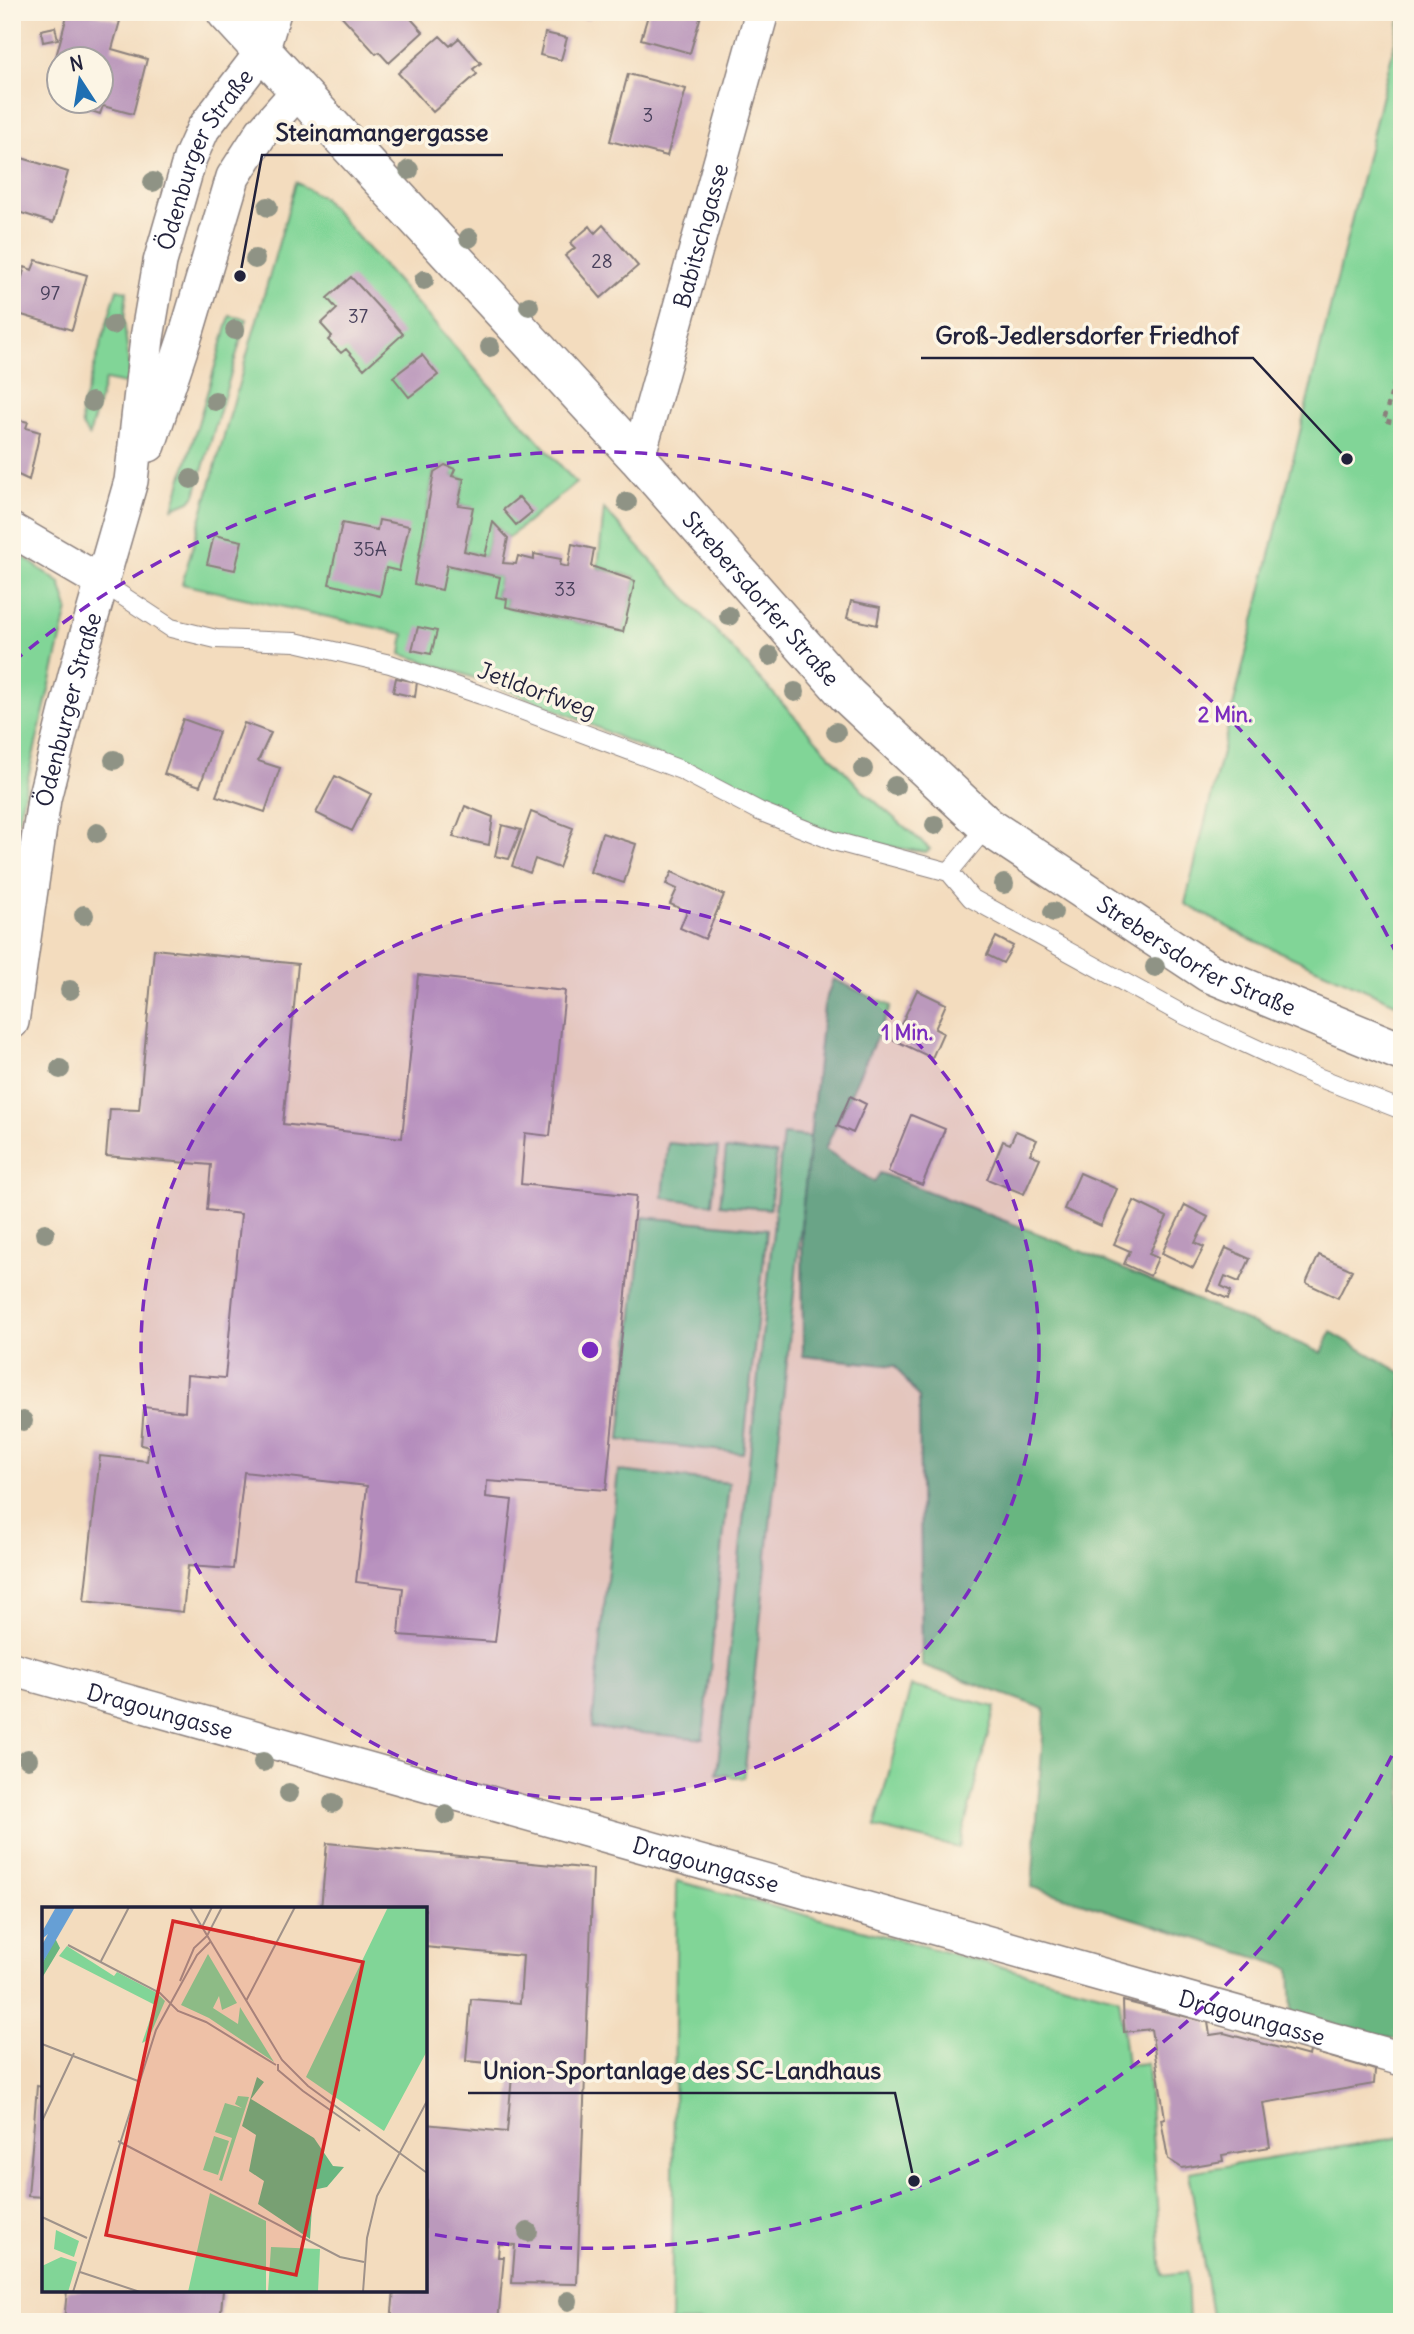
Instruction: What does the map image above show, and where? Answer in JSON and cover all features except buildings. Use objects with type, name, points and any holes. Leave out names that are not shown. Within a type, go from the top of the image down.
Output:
[{"type":"street","name":"Strebersdorfer Straße","points":[[226,12],[638,458],[847,695],[988,826],[1209,973],[1402,1052]]},
{"type":"street","name":"Ödenburger Straße","points":[[12,1022],[44,799],[75,675],[131,481],[147,338],[160,262],[190,158],[204,129],[262,52],[274,12]]},
{"type":"street","name":"Babitschgasse","points":[[638,458],[762,12]]},
{"type":"street","name":"Ödenburger Straße","points":[[131,481],[151,441],[233,177],[262,132],[298,91]]},
{"type":"street","points":[[12,530],[103,583]]},
{"type":"street","name":"Dragoungasse","points":[[12,1669],[1402,2059]]},
{"type":"lane","name":"Jetldorfweg","points":[[103,583],[171,628],[216,639],[295,642],[390,664],[681,770],[759,811],[834,841],[949,872]]},
{"type":"lane","points":[[988,826],[949,872],[971,898],[1182,1014],[1315,1076],[1402,1110]]},
{"type":"path","points":[[1402,355],[1384,421],[1402,425]]},
{"type":"green space","points":[[1402,13],[1402,1006],[1244,936],[1185,904]]},
{"type":"green space","points":[[296,182],[323,198],[576,483],[508,538],[493,523],[485,556],[464,551],[472,507],[458,505],[464,479],[452,476],[454,469],[445,465],[434,472],[418,559],[500,577],[496,596],[507,599],[506,607],[623,632],[636,577],[598,568],[604,509],[862,790],[930,849],[926,852],[886,846],[810,824],[773,809],[544,705],[401,654],[404,634],[182,584]]},
{"type":"green space","points":[[117,289],[127,291],[124,320],[130,375],[126,384],[105,380],[89,436],[82,426],[81,412]]},
{"type":"green space","points":[[230,316],[247,319],[195,495],[190,501],[173,508]]},
{"type":"green space","points":[[12,549],[60,583],[68,609],[12,845]]},
{"type":"green space","points":[[833,979],[891,1006],[825,1149],[874,1182],[880,1173],[1047,1237],[1322,1353],[1331,1332],[1402,1373],[1402,2041],[1292,2014],[1290,1968],[1032,1887],[1045,1709],[922,1665],[919,1398],[895,1366],[803,1356],[802,1215],[824,1005]]},
{"type":"green space","points":[[783,1134],[810,1137],[744,1778],[717,1774]]},
{"type":"green space","points":[[668,1143],[718,1148],[712,1204],[663,1198]]},
{"type":"green space","points":[[726,1149],[776,1154],[770,1209],[720,1205]]},
{"type":"green space","points":[[643,1217],[767,1229],[743,1453],[620,1440]]},
{"type":"green space","points":[[618,1471],[729,1483],[703,1739],[592,1728]]},
{"type":"green space","points":[[911,1686],[995,1707],[959,1848],[875,1827]]},
{"type":"green space","points":[[677,1881],[1119,1998],[1127,2065],[1147,2063],[1162,2275],[1187,2272],[1189,2322],[671,2322]]},
{"type":"green space","points":[[1402,2137],[1402,2322],[1213,2322],[1189,2172]]},
{"type":"place","name":"Steinamangergasse","points":[[240,276]]},
{"type":"place","name":"Groß-Jedlersdorfer Friedhof","points":[[1347,459]]},
{"type":"place","name":"Union-Sportanlage des SC-Landhaus","points":[[914,2181]]}]
